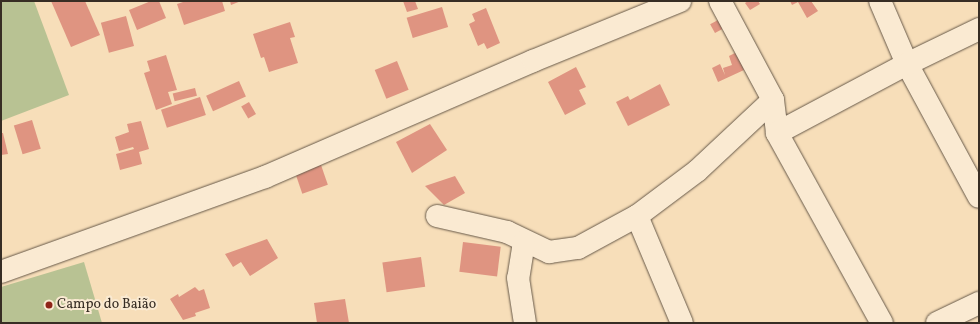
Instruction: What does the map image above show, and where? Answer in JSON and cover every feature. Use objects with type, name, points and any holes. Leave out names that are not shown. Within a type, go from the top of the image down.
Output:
[{"type":"street","points":[[1,272],[264,177],[533,61],[680,1]]},
{"type":"street","points":[[720,1],[773,100],[777,133],[882,323]]},
{"type":"street","points":[[880,1],[907,64],[979,197]]},
{"type":"street","points":[[777,133],[907,64],[979,29]]},
{"type":"street","points":[[437,216],[507,232],[524,242],[549,252],[578,248],[637,216],[697,171],[773,100]]},
{"type":"street","points":[[637,216],[682,323]]},
{"type":"street","points":[[524,242],[518,278],[525,323]]},
{"type":"street","points":[[938,323],[979,303]]},
{"type":"green space","points":[[1,1],[34,1],[69,95],[1,121]]},
{"type":"green space","name":"Campo do Baião","points":[[84,262],[102,323],[1,323],[1,287]]},
{"type":"building","points":[[51,1],[85,1],[100,35],[71,47]]},
{"type":"building","points":[[151,1],[159,1],[166,18],[137,30],[129,10]]},
{"type":"building","points":[[186,1],[222,1],[225,11],[184,25],[177,4]]},
{"type":"building","points":[[230,1],[241,1],[231,5]]},
{"type":"building","points":[[403,1],[415,1],[418,9],[407,12]]},
{"type":"building","points":[[748,1],[758,1],[760,4],[750,10],[745,3]]},
{"type":"building","points":[[790,1],[811,1],[818,11],[807,18],[798,2],[792,5]]},
{"type":"building","points":[[442,7],[448,27],[413,38],[407,18]]},
{"type":"building","points":[[486,8],[500,43],[487,49],[484,43],[478,46],[469,24],[475,21],[472,14]]},
{"type":"building","points":[[126,16],[134,46],[109,53],[101,23]]},
{"type":"building","points":[[718,20],[723,29],[715,33],[710,24]]},
{"type":"building","points":[[290,22],[295,37],[290,38],[298,63],[269,72],[264,57],[261,58],[253,34]]},
{"type":"building","points":[[737,52],[744,70],[718,82],[712,68],[720,64],[725,75],[723,68],[732,65],[729,56]]},
{"type":"building","points":[[166,55],[177,90],[168,92],[172,104],[156,110],[144,73],[150,71],[147,61]]},
{"type":"building","points":[[397,61],[409,90],[386,99],[375,70]]},
{"type":"building","points":[[576,67],[586,87],[579,90],[586,104],[565,115],[548,82]]},
{"type":"building","points":[[239,81],[246,97],[213,111],[206,96]]},
{"type":"building","points":[[660,84],[670,105],[628,126],[616,102],[628,96],[630,100]]},
{"type":"building","points":[[195,88],[197,96],[175,101],[173,94]]},
{"type":"building","points":[[200,97],[206,115],[167,128],[161,110]]},
{"type":"building","points":[[249,102],[256,114],[248,119],[241,106]]},
{"type":"building","points":[[32,120],[41,149],[23,154],[14,126]]},
{"type":"building","points":[[141,121],[149,149],[139,152],[142,164],[120,170],[116,154],[134,149],[133,147],[119,151],[115,137],[129,132],[127,124]]},
{"type":"building","points":[[430,124],[447,150],[412,173],[396,142]]},
{"type":"building","points":[[1,133],[3,133],[8,154],[1,155]]},
{"type":"building","points":[[321,165],[328,185],[302,194],[295,174]]},
{"type":"building","points":[[455,176],[465,193],[444,205],[425,186]]},
{"type":"building","points":[[267,239],[278,258],[250,276],[241,262],[233,267],[225,254]]},
{"type":"building","points":[[463,242],[501,247],[497,276],[459,272]]},
{"type":"building","points":[[421,257],[425,287],[387,292],[382,262]]},
{"type":"building","points":[[195,287],[199,291],[204,289],[210,308],[195,313],[196,316],[183,320],[170,299],[178,294],[179,297]]},
{"type":"building","points":[[345,299],[349,323],[317,323],[314,303]]},
{"type":"place","name":"Campo do Baião","points":[[49,305]]}]
